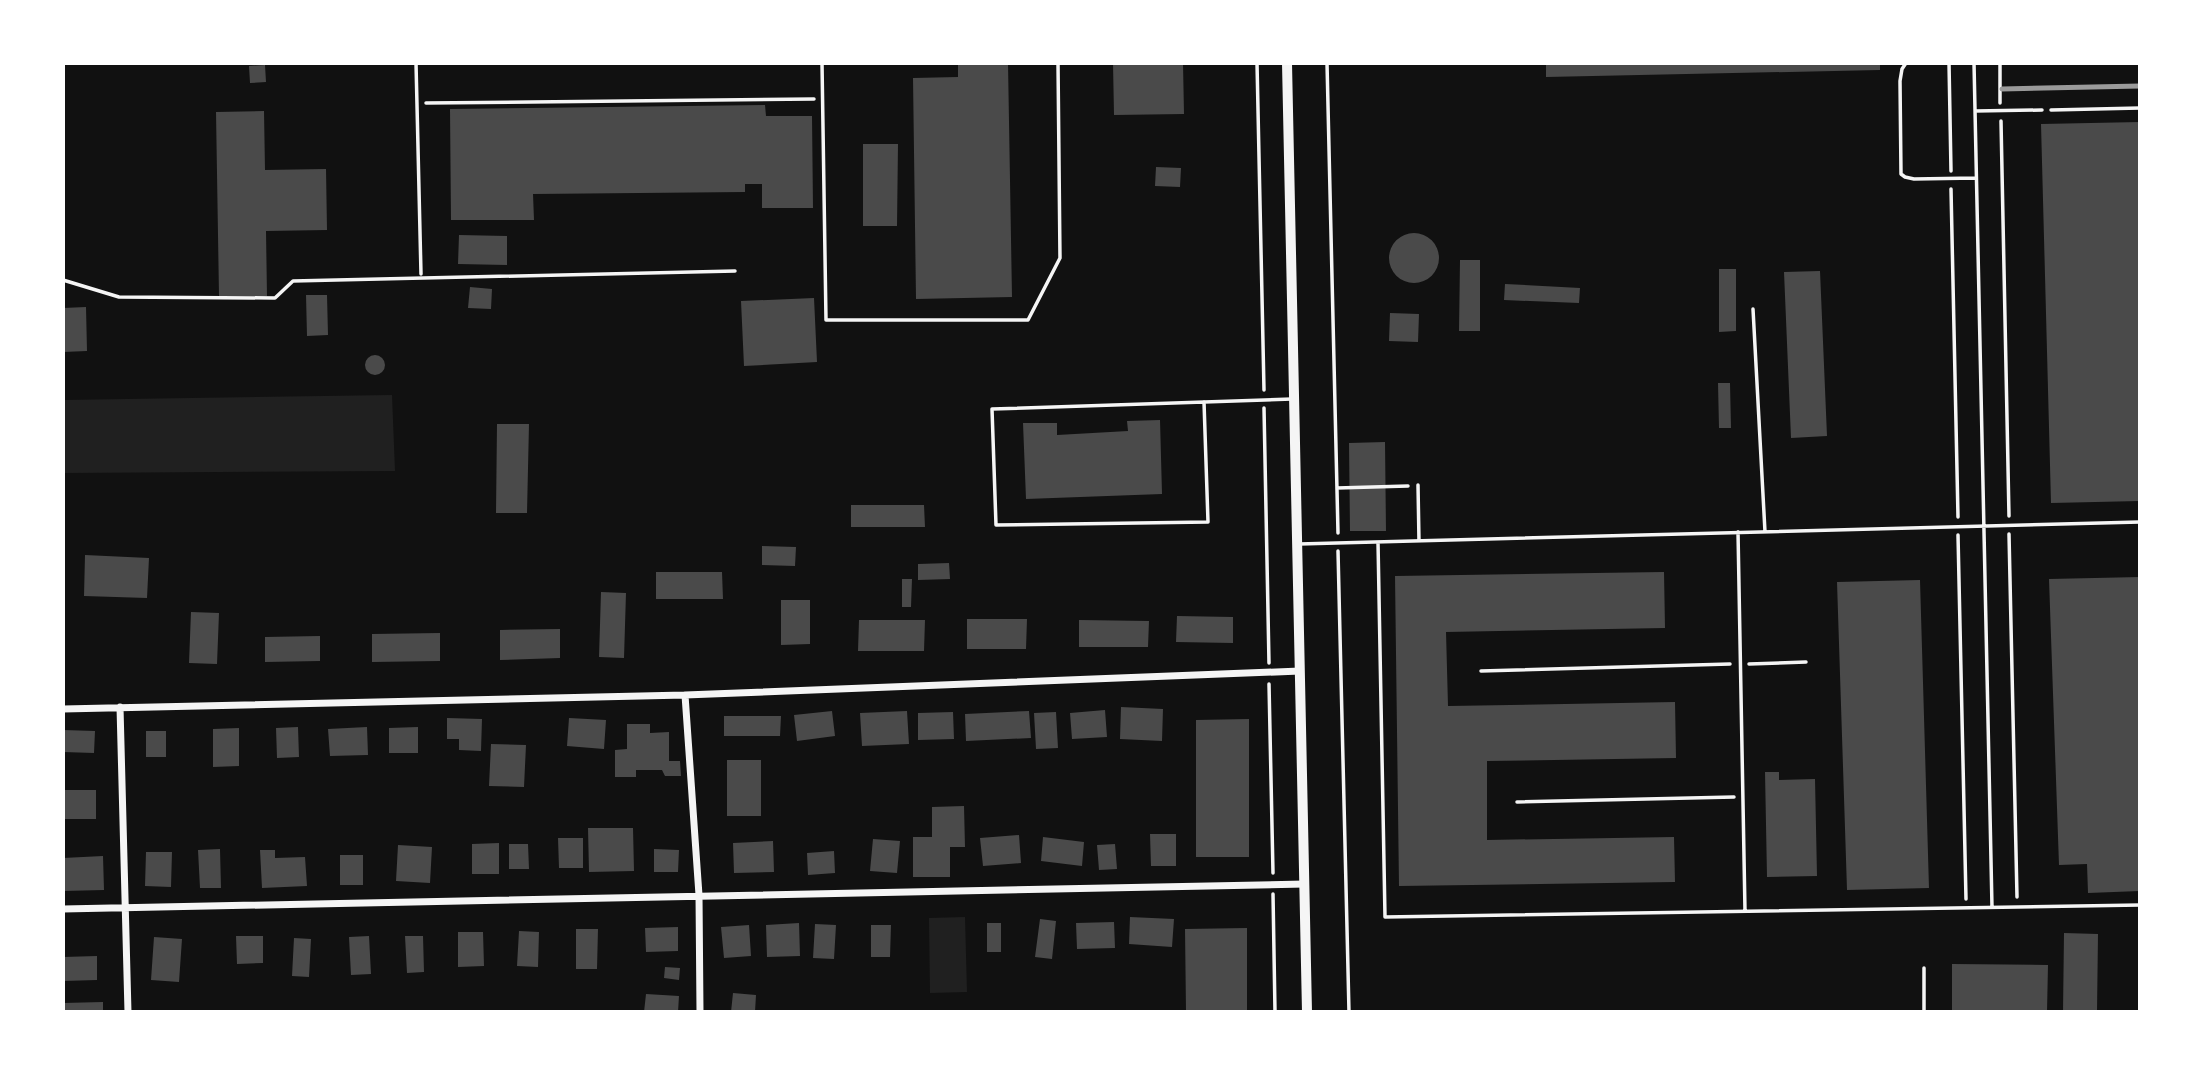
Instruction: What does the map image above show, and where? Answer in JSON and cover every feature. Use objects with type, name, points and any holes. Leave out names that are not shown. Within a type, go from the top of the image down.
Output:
[{"type":"main road","points":[[1287,63],[1307,1012]]},
{"type":"street","points":[[63,709],[685,695],[1300,671]]},
{"type":"street","points":[[685,695],[699,895],[700,1012]]},
{"type":"street","points":[[120,707],[128,1012]]},
{"type":"street","points":[[63,909],[1305,884]]},
{"type":"lane","points":[[416,63],[421,274]]},
{"type":"lane","points":[[822,63],[826,320],[1028,320],[1060,258],[1058,63]]},
{"type":"lane","points":[[1906,63],[1900,81],[1901,174],[1914,179],[1976,178]]},
{"type":"lane","points":[[1974,63],[1992,907]]},
{"type":"lane","points":[[1975,111],[2042,110]]},
{"type":"lane","points":[[63,280],[119,297],[275,298],[293,281],[735,271]]},
{"type":"lane","points":[[1753,309],[1765,532]]},
{"type":"lane","points":[[1204,402],[1208,522],[996,525],[992,409],[1294,398]]},
{"type":"lane","points":[[1418,485],[1419,541]]},
{"type":"lane","points":[[1297,544],[2140,522]]},
{"type":"lane","points":[[1738,532],[1745,911]]},
{"type":"lane","points":[[1378,542],[1385,917],[2140,905]]},
{"type":"lane","points":[[1924,968],[1924,1012]]},
{"type":"path","points":[[1257,63],[1276,1012]]},
{"type":"path","points":[[1949,63],[1966,908]]},
{"type":"path","points":[[2000,63],[2017,907]]},
{"type":"path","points":[[417,103],[823,99]]},
{"type":"path","points":[[2042,110],[2140,108]]},
{"type":"path","points":[[1337,488],[1418,485]]},
{"type":"path","points":[[1481,671],[1806,662]]},
{"type":"path","points":[[1517,802],[1743,797]]},
{"type":"shaded area","points":[[392,395],[395,471],[63,473],[63,400]]},
{"type":"shaded area","points":[[965,917],[967,992],[930,993],[929,918]]},
{"type":"building","points":[[958,63],[1008,63],[1012,297],[916,299],[913,78],[958,77]]},
{"type":"building","points":[[1113,63],[1183,63],[1184,114],[1114,115]]},
{"type":"building","points":[[1546,63],[1880,63],[1880,70],[1546,77]]},
{"type":"building","points":[[265,65],[266,82],[250,83],[249,66]]},
{"type":"building","points":[[765,105],[766,116],[812,116],[813,208],[762,208],[762,184],[745,184],[745,192],[533,194],[534,220],[451,220],[450,109]]},
{"type":"building","points":[[264,111],[265,170],[326,169],[327,230],[266,231],[267,296],[219,296],[216,112]]},
{"type":"building","points":[[2140,122],[2140,501],[2051,503],[2041,124]]},
{"type":"building","points":[[863,144],[898,144],[897,226],[863,226]]},
{"type":"building","points":[[1156,167],[1181,168],[1180,187],[1155,186]]},
{"type":"building","points":[[1414,233],[1432,240],[1439,258],[1432,276],[1414,283],[1396,276],[1389,258],[1396,240]]},
{"type":"building","points":[[459,235],[507,236],[507,265],[458,264]]},
{"type":"building","points":[[1460,260],[1480,260],[1480,331],[1459,331]]},
{"type":"building","points":[[1719,269],[1736,269],[1736,331],[1719,332]]},
{"type":"building","points":[[1820,271],[1827,436],[1791,438],[1784,272]]},
{"type":"building","points":[[1505,284],[1580,288],[1579,303],[1504,300]]},
{"type":"building","points":[[470,287],[492,289],[491,309],[468,308]]},
{"type":"building","points":[[306,295],[327,295],[328,335],[307,336]]},
{"type":"building","points":[[814,298],[817,362],[744,366],[741,301]]},
{"type":"building","points":[[86,307],[87,351],[63,352],[63,308]]},
{"type":"building","points":[[1390,313],[1419,314],[1418,342],[1389,341]]},
{"type":"building","points":[[375,355],[382,358],[385,365],[382,372],[375,375],[368,372],[365,365],[368,358]]},
{"type":"building","points":[[1718,383],[1730,383],[1731,428],[1719,428]]},
{"type":"building","points":[[1160,420],[1162,494],[1026,499],[1023,423],[1057,423],[1057,435],[1128,431],[1127,421]]},
{"type":"building","points":[[497,424],[529,424],[527,513],[496,513]]},
{"type":"building","points":[[1385,442],[1386,531],[1350,531],[1349,443]]},
{"type":"building","points":[[851,505],[924,505],[925,527],[851,527]]},
{"type":"building","points":[[762,546],[796,547],[795,566],[762,565]]},
{"type":"building","points":[[85,555],[149,558],[147,598],[84,596]]},
{"type":"building","points":[[949,563],[950,579],[918,580],[918,564]]},
{"type":"building","points":[[656,572],[722,572],[723,599],[656,599]]},
{"type":"building","points":[[1664,572],[1665,628],[1446,632],[1448,706],[1675,702],[1676,758],[1487,761],[1487,840],[1674,837],[1675,882],[1399,886],[1395,576]]},
{"type":"building","points":[[2140,577],[2140,891],[2088,893],[2087,864],[2059,865],[2049,579]]},
{"type":"building","points":[[902,579],[912,579],[911,607],[902,607]]},
{"type":"building","points":[[1920,580],[1929,888],[1847,890],[1837,582]]},
{"type":"building","points":[[601,592],[626,593],[624,658],[599,657]]},
{"type":"building","points":[[781,600],[810,600],[810,644],[781,645]]},
{"type":"building","points":[[191,612],[219,613],[217,664],[189,663]]},
{"type":"building","points":[[1177,616],[1233,617],[1233,643],[1176,642]]},
{"type":"building","points":[[967,619],[1027,619],[1026,649],[967,649]]},
{"type":"building","points":[[859,620],[925,620],[924,651],[858,651]]},
{"type":"building","points":[[1079,620],[1149,621],[1148,647],[1079,647]]},
{"type":"building","points":[[560,629],[560,658],[500,660],[500,630]]},
{"type":"building","points":[[440,633],[440,661],[372,662],[372,634]]},
{"type":"building","points":[[320,636],[320,661],[265,662],[265,637]]},
{"type":"building","points":[[1121,707],[1163,709],[1162,741],[1120,739]]},
{"type":"building","points":[[1105,710],[1107,737],[1072,739],[1070,713]]},
{"type":"building","points":[[832,711],[835,736],[797,741],[794,715]]},
{"type":"building","points":[[907,711],[909,744],[862,746],[860,713]]},
{"type":"building","points":[[1029,711],[1031,738],[966,741],[965,714]]},
{"type":"building","points":[[953,712],[954,739],[918,740],[918,713]]},
{"type":"building","points":[[1056,712],[1058,748],[1036,749],[1034,713]]},
{"type":"building","points":[[724,716],[781,716],[780,736],[724,736]]},
{"type":"building","points":[[447,718],[482,719],[481,751],[459,750],[459,739],[447,739]]},
{"type":"building","points":[[569,718],[606,720],[604,749],[567,746]]},
{"type":"building","points":[[1249,719],[1249,857],[1196,857],[1196,720]]},
{"type":"building","points":[[627,724],[650,724],[650,733],[669,732],[669,761],[680,761],[681,776],[665,776],[662,770],[636,770],[636,777],[615,777],[615,750],[627,749]]},
{"type":"building","points":[[298,727],[299,757],[277,758],[276,728]]},
{"type":"building","points":[[367,727],[368,755],[330,756],[328,729]]},
{"type":"building","points":[[418,727],[418,753],[389,753],[389,728]]},
{"type":"building","points":[[239,728],[239,766],[213,767],[213,729]]},
{"type":"building","points":[[63,730],[95,731],[94,753],[63,752]]},
{"type":"building","points":[[146,731],[166,731],[166,757],[146,757]]},
{"type":"building","points":[[491,744],[526,745],[524,787],[489,786]]},
{"type":"building","points":[[727,760],[761,760],[761,816],[727,816]]},
{"type":"building","points":[[1765,772],[1779,772],[1779,780],[1815,779],[1817,876],[1767,877]]},
{"type":"building","points":[[63,790],[96,790],[96,819],[63,819]]},
{"type":"building","points":[[964,806],[965,847],[950,847],[950,877],[913,877],[913,837],[932,837],[932,807]]},
{"type":"building","points":[[588,828],[633,828],[634,871],[589,872]]},
{"type":"building","points":[[1150,834],[1176,834],[1176,866],[1151,866]]},
{"type":"building","points":[[1019,835],[1021,863],[983,866],[980,838]]},
{"type":"building","points":[[1043,837],[1084,842],[1082,866],[1041,861]]},
{"type":"building","points":[[558,838],[583,838],[583,868],[559,868]]},
{"type":"building","points":[[873,839],[900,841],[897,873],[870,871]]},
{"type":"building","points":[[773,841],[774,872],[734,873],[733,843]]},
{"type":"building","points":[[499,843],[499,874],[472,874],[472,844]]},
{"type":"building","points":[[509,844],[528,844],[529,869],[509,869]]},
{"type":"building","points":[[1115,844],[1117,869],[1099,870],[1097,845]]},
{"type":"building","points":[[398,845],[432,847],[430,883],[396,881]]},
{"type":"building","points":[[220,849],[221,888],[200,888],[198,850]]},
{"type":"building","points":[[654,849],[679,850],[678,872],[654,872]]},
{"type":"building","points":[[260,850],[275,850],[275,858],[305,857],[307,886],[262,888]]},
{"type":"building","points":[[834,851],[835,873],[808,875],[807,853]]},
{"type":"building","points":[[146,852],[172,852],[171,887],[145,886]]},
{"type":"building","points":[[340,855],[363,855],[363,885],[340,885]]},
{"type":"building","points":[[103,856],[104,890],[63,891],[63,858]]},
{"type":"building","points":[[1130,917],[1174,919],[1172,947],[1129,944]]},
{"type":"building","points":[[1040,919],[1056,921],[1052,959],[1035,957]]},
{"type":"building","points":[[1114,922],[1115,948],[1077,949],[1076,923]]},
{"type":"building","points":[[799,923],[800,956],[767,957],[766,925]]},
{"type":"building","points":[[987,923],[1001,923],[1001,952],[987,952]]},
{"type":"building","points":[[815,924],[836,925],[834,959],[813,958]]},
{"type":"building","points":[[749,925],[751,956],[724,958],[721,927]]},
{"type":"building","points":[[871,925],[891,925],[890,957],[871,957]]},
{"type":"building","points":[[678,927],[678,951],[646,952],[645,928]]},
{"type":"building","points":[[1247,928],[1247,1012],[1186,1012],[1185,929]]},
{"type":"building","points":[[576,929],[598,929],[597,969],[576,969]]},
{"type":"building","points":[[519,931],[539,932],[538,967],[517,966]]},
{"type":"building","points":[[458,932],[483,932],[484,966],[458,967]]},
{"type":"building","points":[[2064,933],[2098,934],[2097,1012],[2063,1012]]},
{"type":"building","points":[[236,936],[263,936],[263,963],[237,964]]},
{"type":"building","points":[[369,936],[371,974],[351,975],[349,937]]},
{"type":"building","points":[[405,936],[423,936],[424,972],[407,973]]},
{"type":"building","points":[[154,937],[182,939],[179,982],[151,980]]},
{"type":"building","points":[[294,938],[311,939],[309,977],[292,976]]},
{"type":"building","points":[[97,956],[97,980],[63,981],[63,957]]},
{"type":"building","points":[[1952,964],[2048,965],[2047,1012],[1952,1012]]},
{"type":"building","points":[[665,967],[680,968],[679,980],[664,978]]},
{"type":"building","points":[[733,993],[756,995],[755,1012],[731,1012]]},
{"type":"building","points":[[646,994],[679,996],[678,1012],[644,1012]]},
{"type":"building","points":[[103,1002],[103,1012],[63,1012],[63,1003]]},
{"type":"railway","points":[[2002,89],[2140,86]]}]
